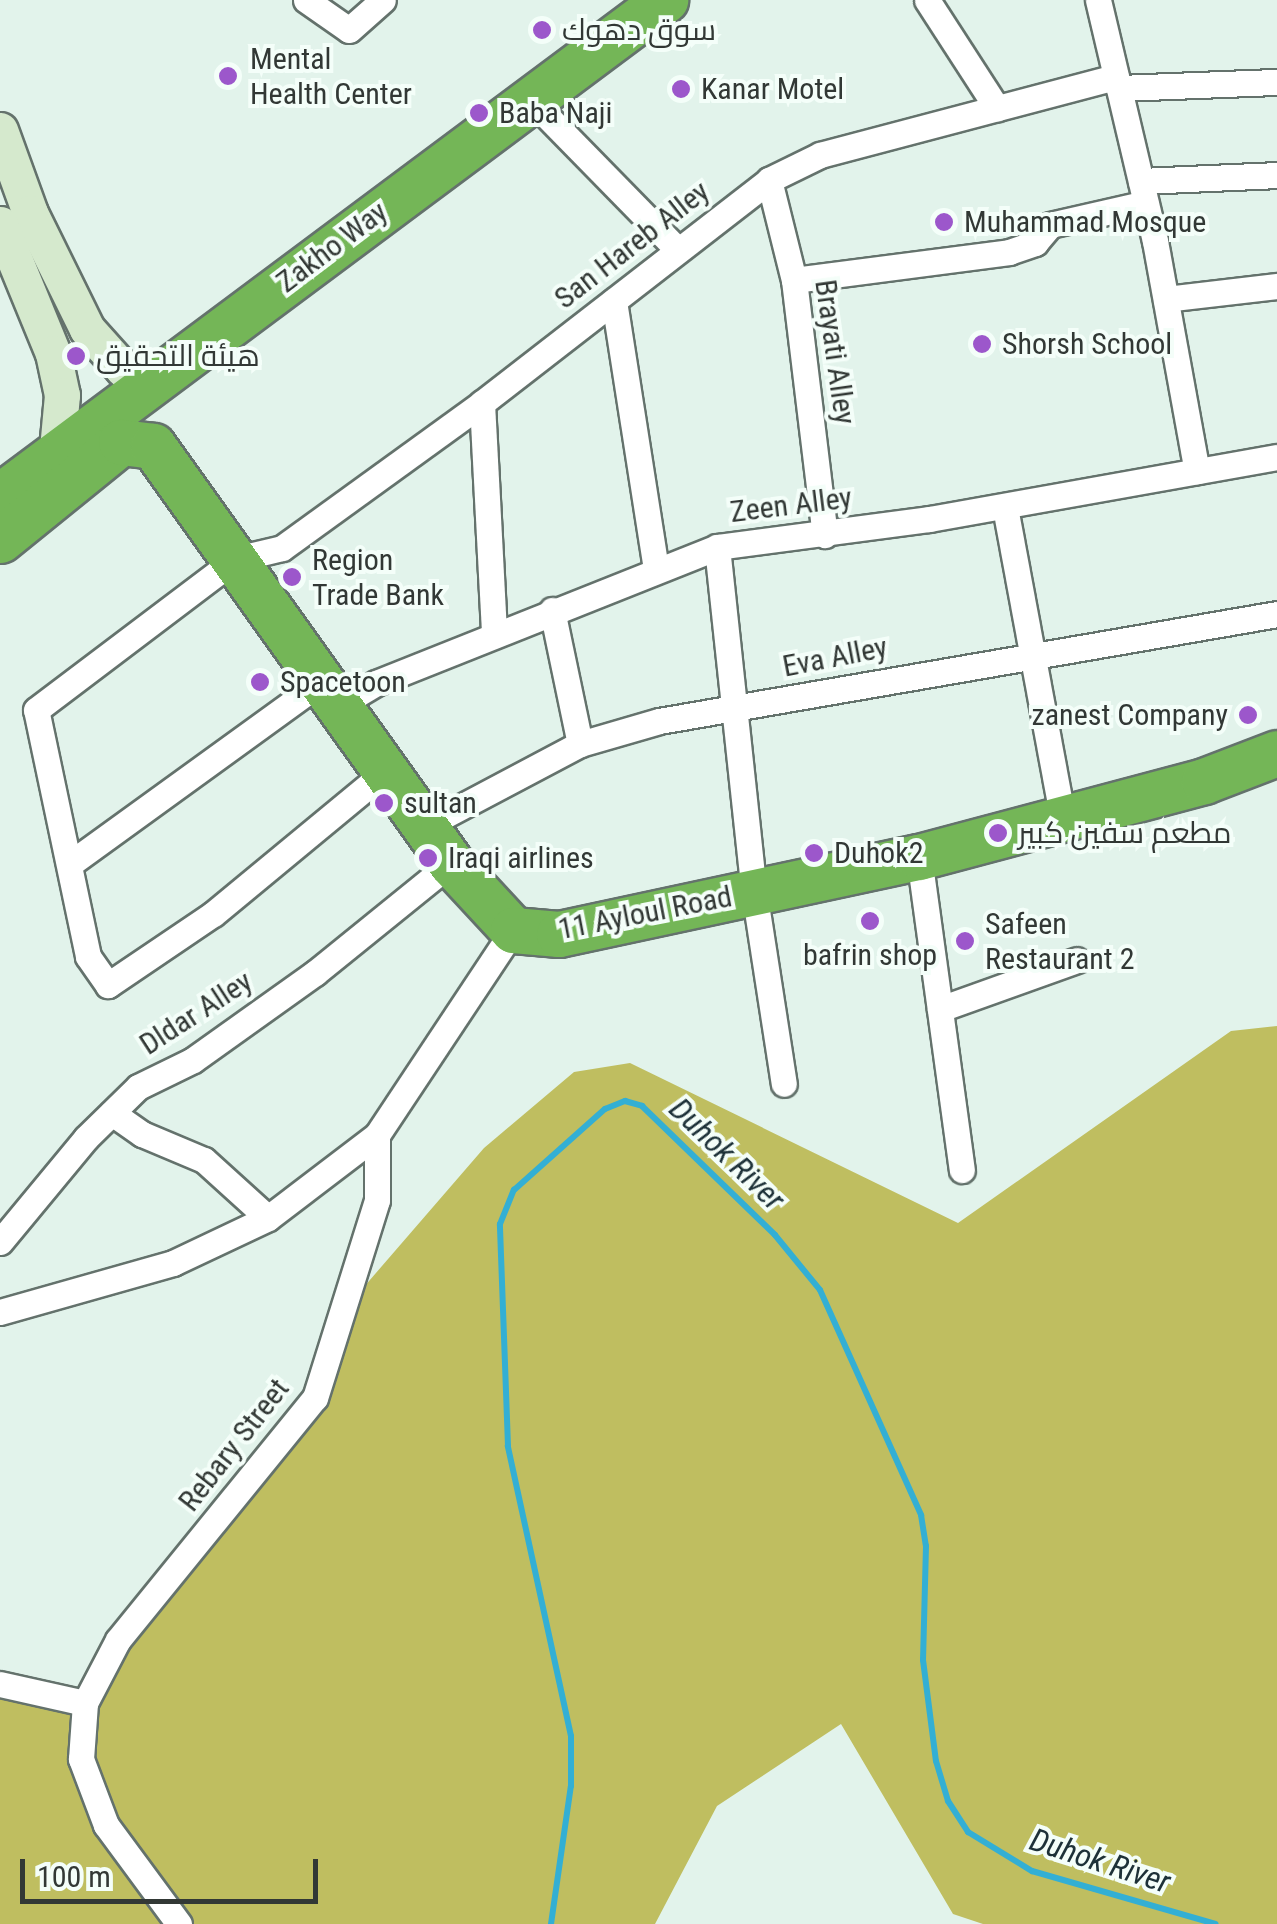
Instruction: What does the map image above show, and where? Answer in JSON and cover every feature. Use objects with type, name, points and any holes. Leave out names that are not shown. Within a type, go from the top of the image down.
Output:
[{"type":"highway","name":"Zakho Way","points":[[0,496],[57,449],[160,378],[665,0]]},
{"type":"highway","points":[[198,506],[166,438],[164,404],[229,349],[254,307]]},
{"type":"highway","points":[[0,540],[121,442],[153,446],[451,863],[513,930]]},
{"type":"highway","name":"11 Ayloul Road","points":[[513,930],[559,934],[919,857],[1204,781],[1277,754]]},
{"type":"main road","points":[[0,130],[30,214],[87,329],[122,369],[160,378]]},
{"type":"main road","points":[[0,224],[53,354],[62,395],[57,449]]},
{"type":"main road","points":[[53,354],[80,346],[87,329]]},
{"type":"street","points":[[306,0],[349,30],[384,0]]},
{"type":"street","points":[[927,0],[996,108]]},
{"type":"street","points":[[1098,0],[1166,299],[1197,471]]},
{"type":"street","name":"San Hareb Alley","points":[[236,560],[282,548],[482,403],[769,180],[820,155],[996,108],[1117,83],[1277,82]]},
{"type":"street","points":[[531,100],[677,249]]},
{"type":"street","points":[[794,280],[1009,252],[1035,244],[1050,225],[1143,192],[1277,175]]},
{"type":"street","name":"Brayati Alley","points":[[769,180],[794,280],[825,535]]},
{"type":"street","points":[[1166,299],[1277,286]]},
{"type":"street","points":[[614,301],[656,570]]},
{"type":"street","points":[[482,403],[494,635]]},
{"type":"street","name":"Zeen Alley","points":[[71,864],[331,693],[494,635],[717,547],[825,535],[1004,507],[1277,456]]},
{"type":"street","points":[[1004,507],[1064,818]]},
{"type":"street","points":[[717,547],[754,891],[784,1084]]},
{"type":"street","points":[[236,560],[36,710],[88,956],[108,985],[213,914],[386,771]]},
{"type":"street","points":[[552,610],[580,744]]},
{"type":"street","name":"Eva Alley","points":[[425,826],[580,744],[659,720],[734,710],[1030,652],[1277,614]]},
{"type":"street","points":[[919,857],[962,1170]]},
{"type":"street","name":"Dldar Alley","points":[[0,1242],[138,1087],[192,1060],[315,973],[451,863]]},
{"type":"street","points":[[0,1312],[173,1262],[268,1218],[377,1135],[513,930]]},
{"type":"street","points":[[940,1009],[1077,960]]},
{"type":"street","points":[[112,1113],[142,1134],[204,1160],[268,1218]]},
{"type":"street","name":"Rebary Street","points":[[179,1924],[106,1825],[81,1759],[84,1703],[118,1640],[315,1398],[377,1200],[377,1135]]},
{"type":"street","points":[[0,1684],[84,1703]]},
{"type":"shaded area","points":[[1277,1026],[1277,1924],[983,1924],[953,1914],[841,1724],[717,1806],[655,1924],[0,1924],[0,1684],[85,1703],[315,1398],[350,1303],[484,1148],[574,1072],[630,1063],[958,1223],[1231,1031]]},
{"type":"waterway","name":"Duhok River","points":[[551,1924],[571,1786],[571,1736],[508,1446],[500,1224],[514,1190],[605,1109],[625,1101],[642,1106],[775,1235],[820,1290],[921,1515],[926,1546],[923,1660],[936,1761],[948,1801],[968,1832],[1032,1871],[1216,1924]]},
{"type":"place","name":"سوق دهوك","points":[[542,30]]},
{"type":"place","name":"Mental Health Center","points":[[228,76]]},
{"type":"place","name":"Kanar Motel","points":[[681,89]]},
{"type":"place","name":"Baba Naji","points":[[479,113]]},
{"type":"place","name":"Muhammad Mosque","points":[[944,222]]},
{"type":"place","name":"Shorsh School","points":[[982,344]]},
{"type":"place","name":"هيئة التحقيق","points":[[76,356]]},
{"type":"place","name":"Region Trade Bank","points":[[292,577]]},
{"type":"place","name":"Spacetoon","points":[[260,682]]},
{"type":"place","name":"zanest Company","points":[[1248,715]]},
{"type":"place","name":"sultan","points":[[384,803]]},
{"type":"place","name":"مطعم سفين كبير","points":[[998,833]]},
{"type":"place","name":"Duhok2","points":[[814,853]]},
{"type":"place","name":"Iraqi airlines","points":[[428,858]]},
{"type":"place","name":"bafrin shop","points":[[870,921]]},
{"type":"place","name":"Safeen Restaurant 2","points":[[965,941]]}]
